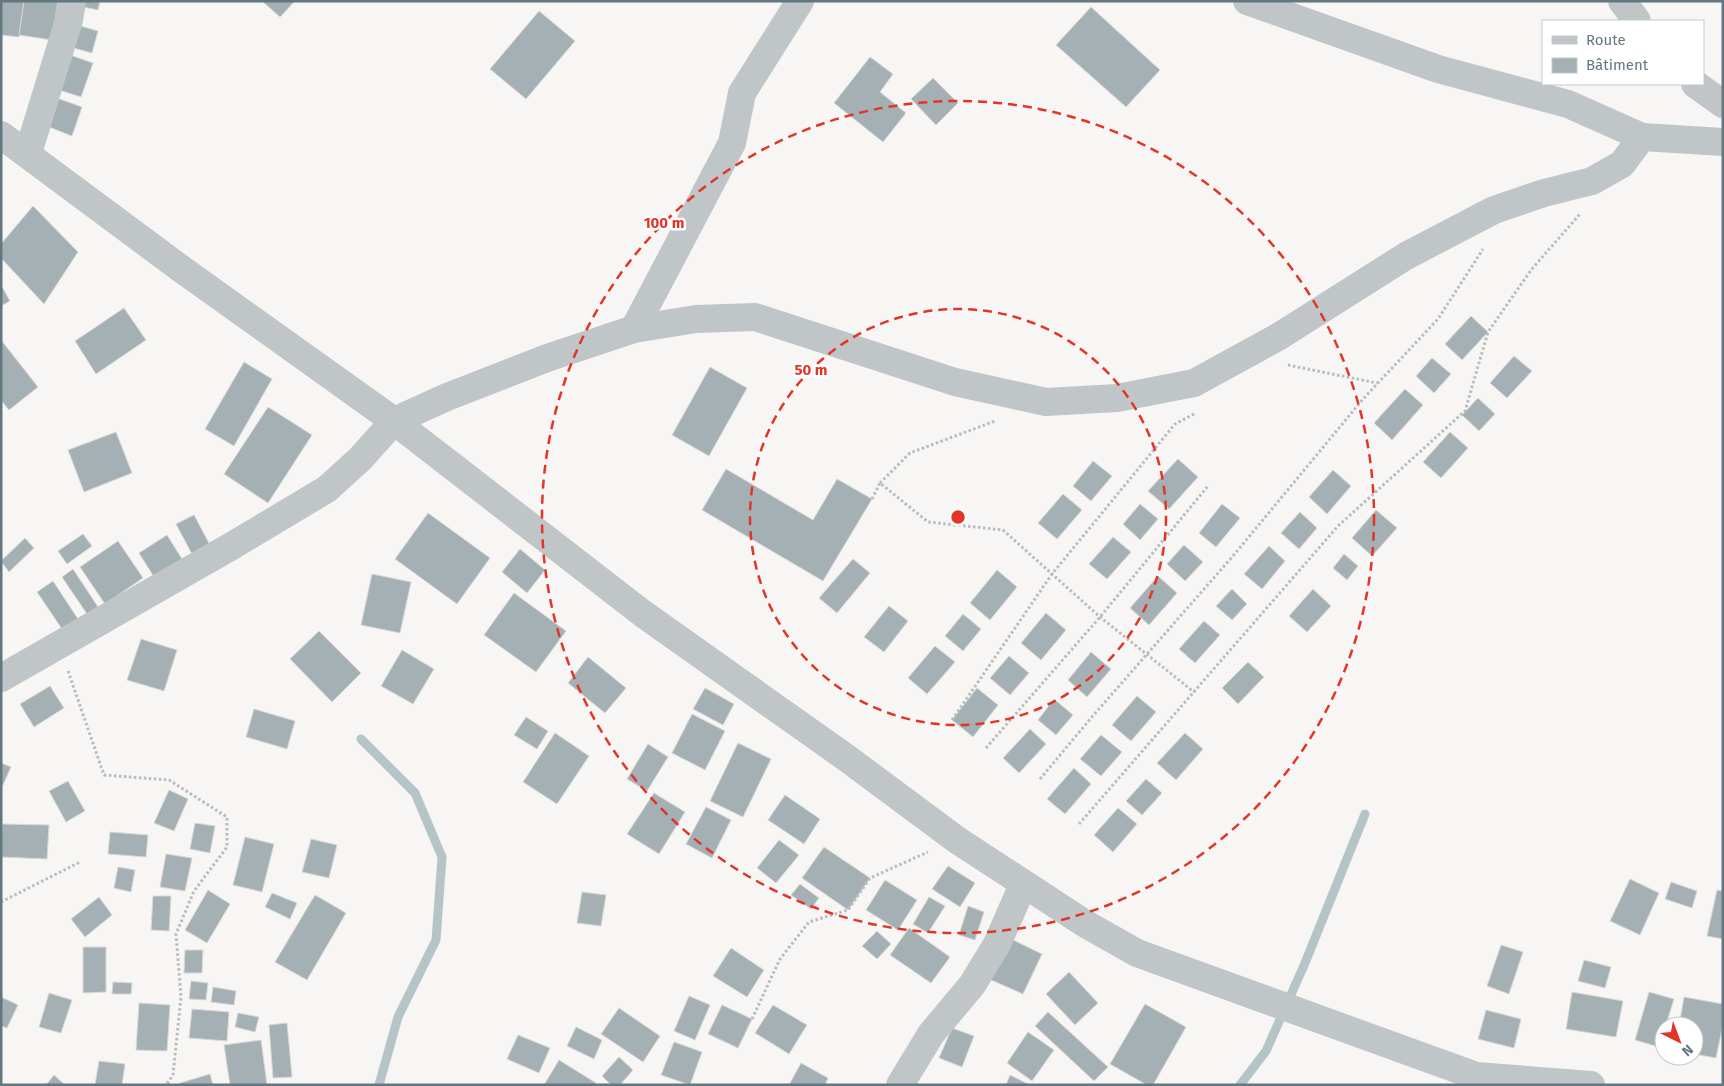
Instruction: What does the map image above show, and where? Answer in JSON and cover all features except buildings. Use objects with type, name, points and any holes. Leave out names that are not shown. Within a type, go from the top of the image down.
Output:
[{"type":"street","points":[[28,153],[69,20],[72,1]]},
{"type":"street","points":[[634,329],[732,143],[742,93],[800,1]]},
{"type":"street","points":[[1247,1],[1438,69],[1568,104],[1642,138],[1723,142]]},
{"type":"street","points":[[1622,1],[1636,20]]},
{"type":"street","points":[[1696,85],[1723,104]]},
{"type":"street","points":[[1,135],[28,153],[180,268],[394,422],[642,613],[848,759],[957,840],[1023,885],[1137,953],[1476,1076],[1532,1083],[1591,1085]]},
{"type":"street","points":[[1,678],[60,646],[327,489],[360,460],[394,422],[447,397],[529,365],[634,329],[696,319],[755,317],[954,382],[1046,402],[1118,398],[1194,383],[1278,337],[1406,256],[1494,210],[1544,193],[1592,181],[1622,164],[1642,138]]},
{"type":"street","points":[[900,1085],[931,1034],[972,985],[997,944],[1023,885]]},
{"type":"path","points":[[1079,824],[1338,526],[1465,411],[1488,332],[1531,270],[1586,207]]},
{"type":"path","points":[[1040,779],[1233,556],[1378,383],[1438,319],[1485,245]]},
{"type":"path","points":[[1278,337],[1279,363],[1378,383]]},
{"type":"path","points":[[952,720],[1052,574],[1175,424],[1200,410]]},
{"type":"path","points":[[872,499],[880,483],[910,453],[1000,419]]},
{"type":"path","points":[[880,483],[928,522],[1003,530],[1100,617],[1194,692]]},
{"type":"path","points":[[986,748],[1100,617],[1208,486]]},
{"type":"path","points":[[60,646],[104,775],[169,780],[227,817],[227,847],[194,891],[176,934],[181,997],[173,1075],[166,1085]]},
{"type":"path","points":[[752,1019],[780,959],[809,922],[848,910],[870,878],[957,840]]},
{"type":"path","points":[[1,902],[80,862]]},
{"type":"waterway","points":[[361,739],[415,793],[442,857],[436,940],[398,1017],[379,1085]]},
{"type":"waterway","points":[[1240,1085],[1266,1051],[1305,963],[1365,814]]}]
